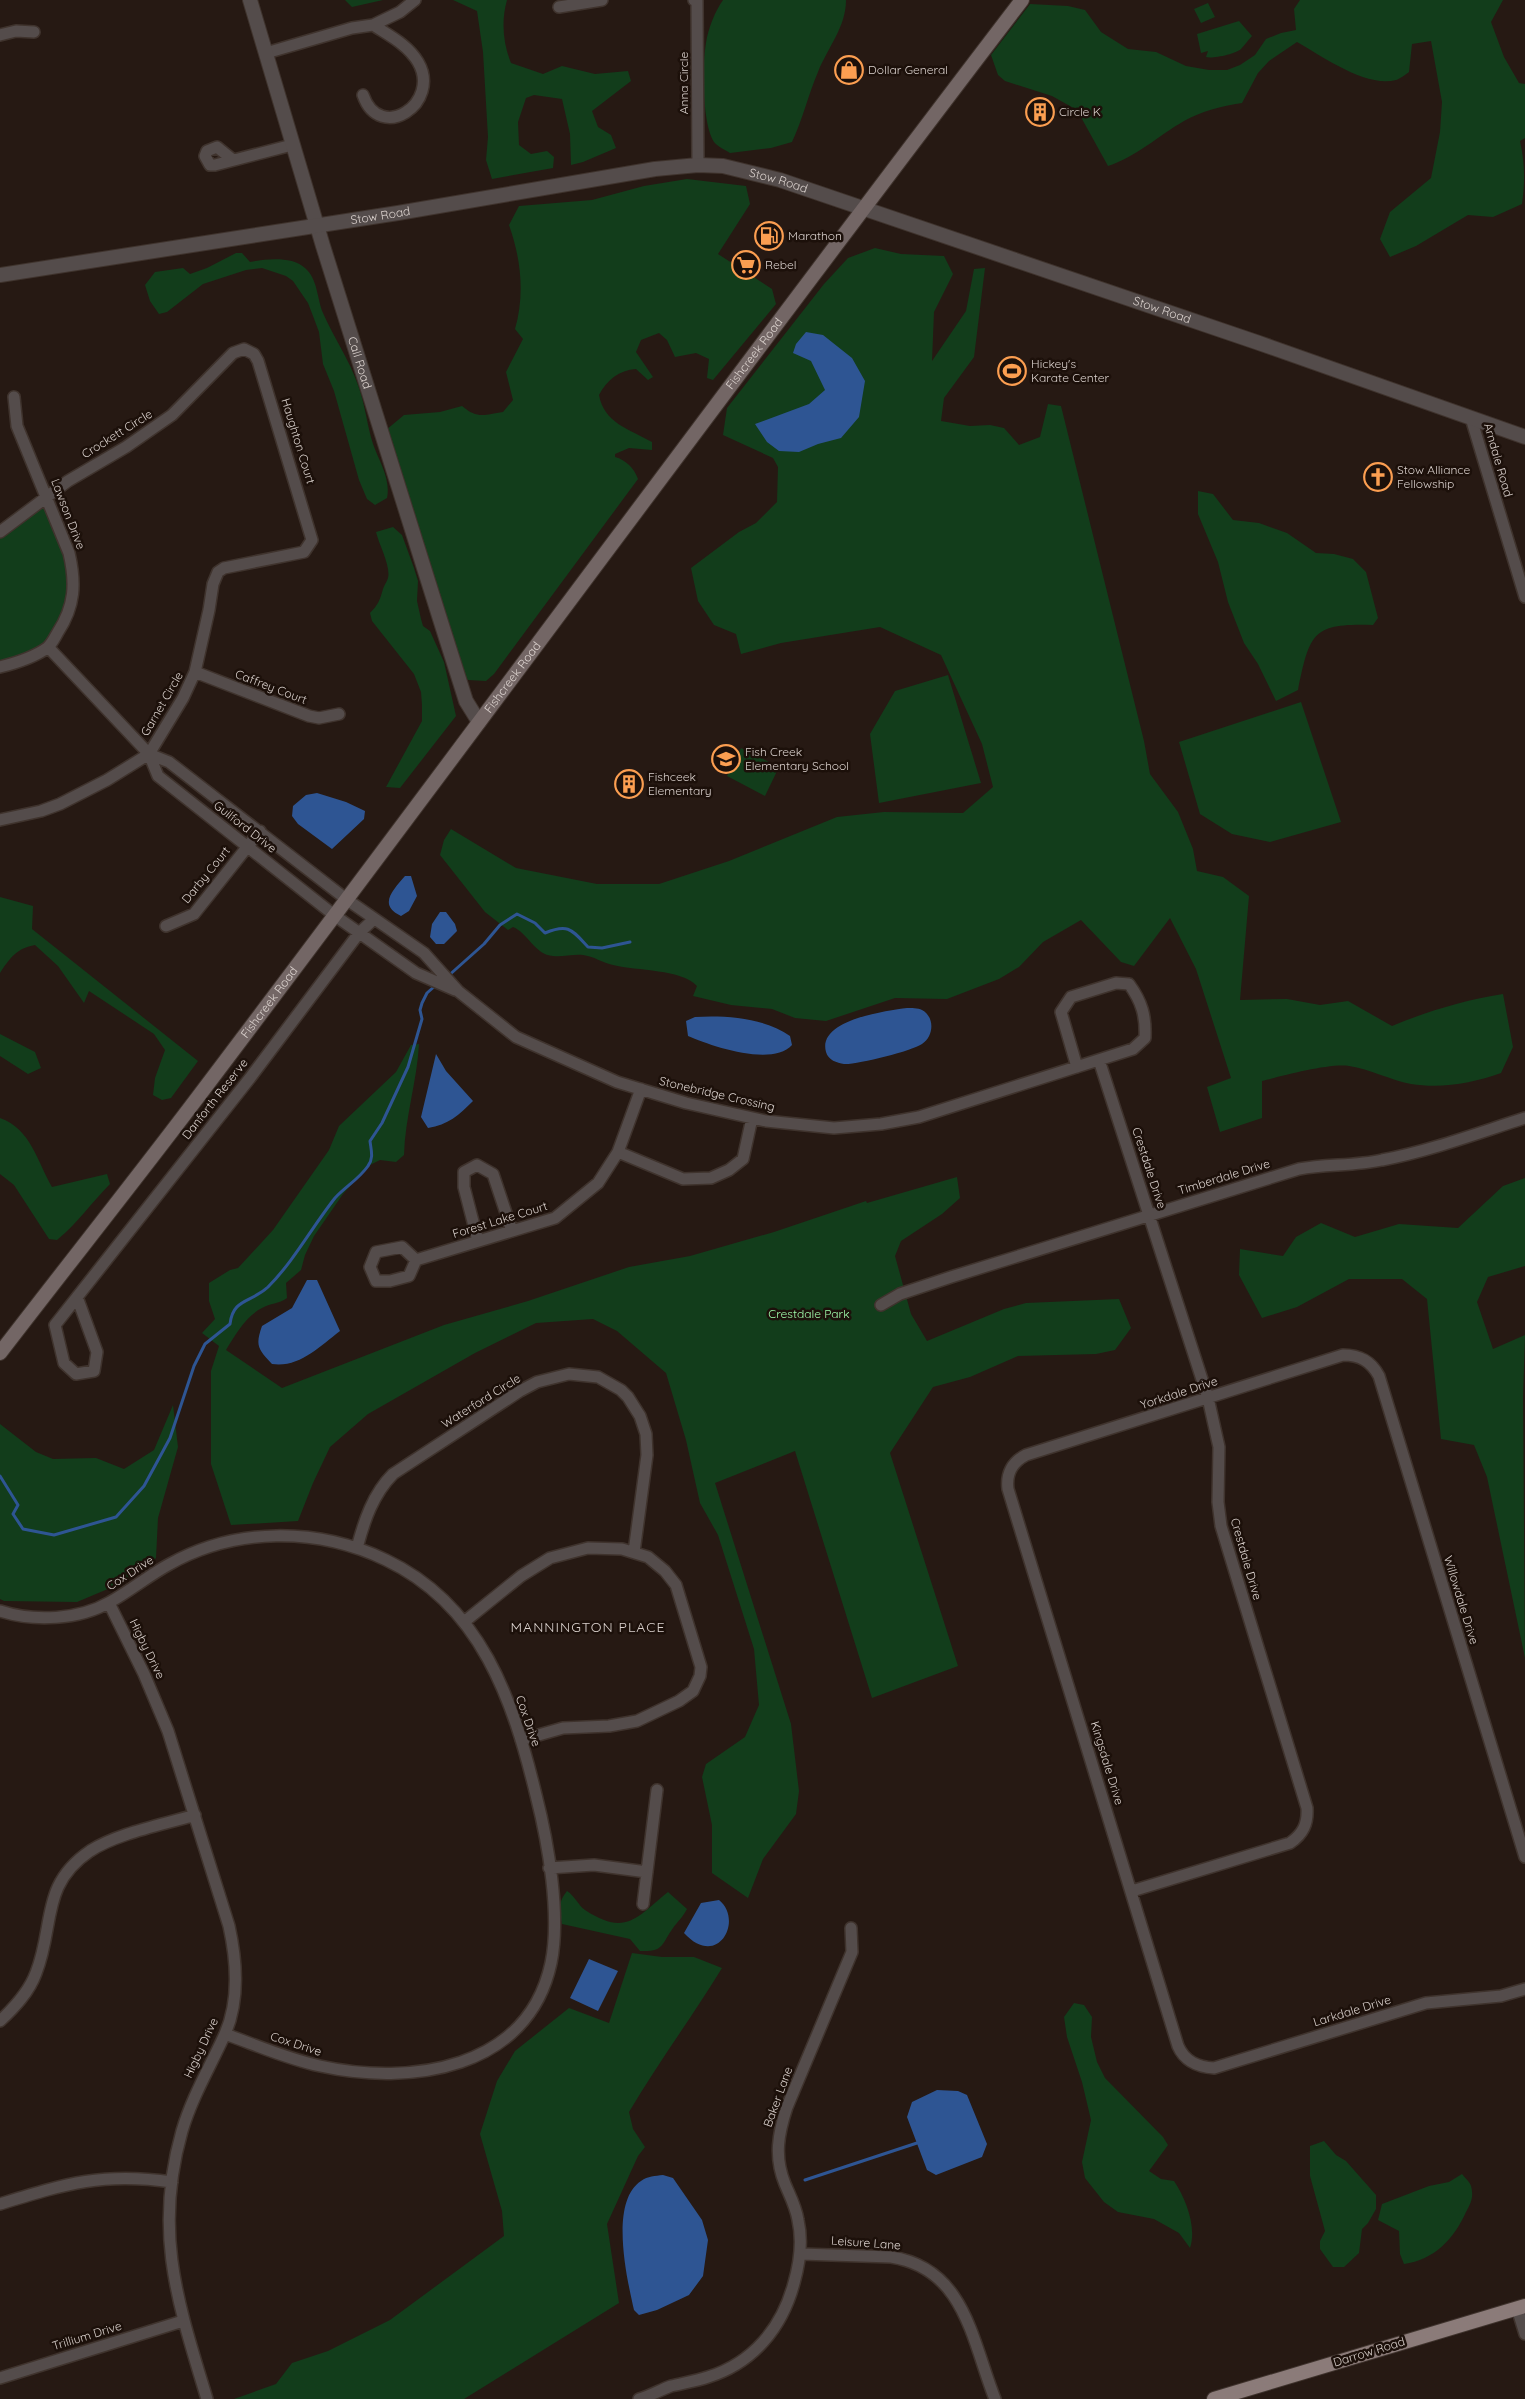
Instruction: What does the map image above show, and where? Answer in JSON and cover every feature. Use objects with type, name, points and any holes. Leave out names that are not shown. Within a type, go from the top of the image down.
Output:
[{"type":"main road","name":"Fishcreek Road","points":[[0,1353],[191,1107],[766,341],[863,208],[1022,0]]},
{"type":"main road","name":"Darrow Road","points":[[1214,2399],[1521,2307]]},
{"type":"street","name":"Call Road","points":[[250,0],[292,145],[466,701],[479,722]]},
{"type":"street","points":[[266,53],[352,28],[373,25],[400,12],[414,0]]},
{"type":"street","points":[[559,7],[602,0]]},
{"type":"street","name":"Anna Circle","points":[[696,0],[698,165]]},
{"type":"street","points":[[363,95],[374,113],[379,116],[392,117],[406,112],[415,106],[424,84],[422,69],[410,51],[401,42],[373,25]]},
{"type":"street","points":[[0,35],[16,31],[34,32]]},
{"type":"street","points":[[233,160],[217,147],[207,151],[205,156],[210,165],[215,165],[292,145]]},
{"type":"street","name":"Stow Road","points":[[0,275],[317,226],[655,169],[698,165],[724,166],[753,171],[863,208],[1525,437]]},
{"type":"street","name":"Haughton Court","points":[[224,568],[304,552],[310,546],[311,532],[261,369],[254,354],[244,349],[239,350]]},
{"type":"street","name":"Crockett Circle","points":[[0,532],[68,481],[126,447],[172,416],[233,353],[239,350]]},
{"type":"street","name":"Lawson Drive","points":[[0,667],[21,662],[48,647],[65,621],[74,592],[73,571],[69,553],[17,426],[14,397]]},
{"type":"street","name":"Arndale Road","points":[[1471,418],[1525,597]]},
{"type":"street","name":"Garnet Circle","points":[[0,820],[33,813],[60,804],[107,780],[149,754],[183,698],[195,672],[213,584],[218,572],[224,568]]},
{"type":"street","name":"Guilford Drive","points":[[48,647],[149,754],[158,776],[334,915]]},
{"type":"street","name":"Caffrey Court","points":[[195,672],[309,716],[319,718],[339,714]]},
{"type":"street","name":"Guilford Drive","points":[[149,754],[169,762],[346,899]]},
{"type":"street","name":"Darby Court","points":[[166,926],[194,914],[260,831]]},
{"type":"street","name":"Stonebridge Crossing","points":[[346,899],[424,953],[437,976],[516,1037],[608,1078],[686,1103],[752,1118],[834,1128],[881,1124],[919,1117],[1077,1067],[1133,1049],[1145,1038],[1146,1018],[1140,998],[1129,984],[1116,983],[1071,997],[1060,1012],[1077,1067]]},
{"type":"street","name":"Stonebridge Crossing","points":[[334,915],[416,974],[437,976]]},
{"type":"street","name":"Danforth Reserve","points":[[78,1297],[97,1352],[94,1371],[76,1374],[64,1363],[55,1325],[250,1078],[359,933],[374,918]]},
{"type":"street","name":"Crestdale Drive","points":[[1099,1060],[1208,1398],[1219,1447],[1218,1502],[1221,1526],[1308,1816],[1301,1834],[1290,1843],[1132,1891]]},
{"type":"street","name":"Forest Lake Court","points":[[416,1260],[555,1218],[598,1183],[618,1152],[641,1089]]},
{"type":"street","points":[[618,1152],[683,1179],[711,1178],[730,1170],[743,1159],[752,1118]]},
{"type":"street","name":"Timberdale Drive","points":[[880,1305],[900,1294],[1299,1169],[1387,1159],[1525,1118]]},
{"type":"street","points":[[478,1241],[464,1187],[464,1172],[477,1165],[493,1174],[512,1231]]},
{"type":"street","name":"Yorkdale Drive","points":[[1010,1469],[1016,1461],[1026,1455],[1343,1355],[1362,1357]]},
{"type":"street","name":"Willowdale Drive","points":[[1362,1357],[1373,1366],[1378,1376],[1525,1857]]},
{"type":"street","name":"Waterford Circle","points":[[357,1548],[365,1520],[379,1490],[393,1474],[520,1391],[548,1379],[579,1374],[598,1378],[621,1390],[635,1407],[644,1425],[647,1454],[634,1552]]},
{"type":"street","name":"Kingsdale Drive","points":[[1010,1469],[1007,1478],[1008,1489],[1178,2046],[1190,2062]]},
{"type":"street","name":"Cox Drive","points":[[0,1611],[19,1616],[52,1617],[88,1611],[109,1603],[168,1565],[194,1552],[260,1536],[311,1537],[357,1548],[410,1573],[431,1588],[464,1622],[493,1665],[521,1740],[538,1804],[549,1868],[554,1917],[554,1940],[549,1970],[542,1988],[526,2014],[504,2039],[487,2051],[468,2060],[439,2069],[412,2073],[374,2073],[321,2066],[294,2060],[225,2034]]},
{"type":"street","points":[[464,1622],[521,1576],[550,1558],[588,1548],[634,1552],[659,1565],[676,1585],[700,1660],[700,1676],[698,1684],[693,1691],[679,1701],[638,1721],[608,1726],[563,1728],[521,1740]]},
{"type":"street","name":"Higby Drive","points":[[109,1603],[158,1704],[176,1753],[229,1926],[234,1951],[235,1993],[225,2034],[190,2104],[180,2140],[172,2182],[169,2226],[170,2256],[177,2299],[207,2399]]},
{"type":"street","points":[[643,1904],[657,1790]]},
{"type":"street","points":[[0,2021],[22,1998],[36,1974],[44,1948],[52,1902],[62,1879],[74,1864],[90,1851],[117,1839],[195,1815]]},
{"type":"street","points":[[549,1868],[594,1864],[647,1872]]},
{"type":"street","name":"Baker Lane","points":[[639,2399],[670,2387],[696,2381],[724,2371],[761,2346],[771,2334],[786,2306],[801,2254],[801,2235],[798,2217],[778,2165],[779,2133],[787,2106],[852,1952],[851,1928]]},
{"type":"street","name":"Larkdale Drive","points":[[1190,2062],[1204,2068],[1214,2068],[1426,2003],[1501,1996],[1525,1989]]},
{"type":"street","points":[[0,2204],[57,2187],[93,2179],[127,2177],[172,2182]]},
{"type":"street","name":"Leisure Lane","points":[[801,2254],[905,2259],[931,2272],[951,2292],[967,2318],[995,2399]]},
{"type":"street","points":[[1521,2307],[1525,2334]]},
{"type":"street","name":"Trillium Drive","points":[[0,2378],[183,2321]]},
{"type":"green space","points":[[345,0],[383,0],[352,7]]},
{"type":"green space","points":[[453,0],[507,0],[504,32],[506,48],[511,63],[543,74],[562,66],[595,74],[628,71],[631,81],[592,111],[598,127],[611,135],[616,148],[571,165],[570,134],[562,99],[534,95],[526,98],[518,122],[519,145],[531,154],[547,151],[554,157],[553,168],[492,179],[486,160],[488,137],[483,52],[477,11]]},
{"type":"green space","points":[[723,0],[846,0],[840,28],[818,72],[792,142],[771,148],[730,153],[714,142],[707,122],[705,108],[704,65],[708,32]]},
{"type":"green space","points":[[1300,0],[1503,0],[1491,22],[1504,57],[1519,83],[1525,84],[1525,138],[1520,141],[1524,172],[1522,204],[1493,217],[1468,215],[1416,246],[1390,257],[1380,239],[1390,212],[1431,178],[1440,132],[1442,102],[1431,41],[1412,44],[1409,72],[1398,79],[1384,81],[1358,75],[1297,42],[1269,61],[1258,73],[1242,103],[1212,109],[1191,117],[1137,152],[1108,166],[1077,110],[1052,96],[1005,81],[998,75],[991,55],[1030,4],[1068,6],[1085,10],[1101,32],[1128,49],[1156,52],[1186,66],[1209,70],[1227,70],[1240,65],[1255,55],[1266,39],[1296,30],[1294,9]]},
{"type":"green space","points":[[1208,3],[1215,17],[1201,23],[1194,9]]},
{"type":"green space","points":[[1239,21],[1252,36],[1241,49],[1229,54],[1213,57],[1206,57],[1208,51],[1201,53],[1197,34]]},
{"type":"green space","points":[[687,179],[746,186],[750,204],[718,254],[772,289],[776,304],[713,380],[707,378],[709,359],[696,353],[675,357],[667,340],[659,333],[641,340],[636,352],[653,377],[648,380],[636,369],[624,371],[610,380],[599,395],[602,405],[612,419],[626,429],[652,442],[652,450],[629,448],[615,454],[615,457],[629,465],[638,479],[494,674],[486,681],[468,680],[459,667],[386,430],[404,415],[440,412],[462,406],[472,413],[481,415],[491,414],[503,412],[513,400],[506,372],[523,339],[515,329],[521,290],[519,264],[509,225],[519,206],[592,200],[644,186]]},
{"type":"green space","points":[[875,248],[901,254],[944,256],[953,274],[934,312],[932,361],[966,311],[974,269],[985,268],[974,357],[944,398],[941,421],[970,426],[990,425],[1004,428],[1019,445],[1040,437],[1048,404],[1061,406],[1144,741],[1150,774],[1178,812],[1193,849],[1197,871],[1223,877],[1249,896],[1240,1000],[1287,999],[1320,1005],[1348,1001],[1392,1026],[1447,1007],[1503,994],[1513,1047],[1501,1073],[1479,1080],[1434,1086],[1411,1084],[1349,1066],[1330,1066],[1306,1070],[1262,1081],[1262,1118],[1220,1132],[1207,1087],[1231,1078],[1196,969],[1170,918],[1134,966],[1121,962],[1081,920],[1043,942],[1019,967],[999,979],[947,999],[895,998],[826,1021],[795,1018],[772,1009],[731,1005],[693,996],[697,986],[690,980],[670,973],[613,965],[583,955],[547,955],[536,948],[518,930],[513,927],[508,930],[485,912],[440,855],[444,840],[451,829],[516,868],[597,884],[659,884],[729,861],[837,817],[884,812],[963,813],[993,787],[982,744],[941,655],[880,627],[781,643],[741,654],[736,634],[714,625],[698,601],[691,568],[739,532],[756,523],[777,502],[778,467],[773,458],[723,435],[727,408],[824,284],[848,258]]},
{"type":"green space","points":[[236,253],[242,253],[250,262],[271,259],[286,260],[300,264],[309,273],[315,283],[323,313],[358,385],[373,444],[386,477],[387,498],[375,505],[367,499],[359,480],[334,391],[323,364],[319,332],[308,303],[293,281],[286,276],[262,268],[246,270],[203,284],[167,312],[159,314],[150,301],[145,285],[155,272],[183,268],[190,274],[207,268]]},
{"type":"green space","points":[[1198,491],[1213,494],[1233,520],[1259,523],[1287,533],[1316,553],[1334,554],[1353,559],[1366,572],[1378,618],[1373,625],[1337,626],[1317,635],[1306,656],[1298,690],[1276,701],[1258,664],[1244,643],[1228,602],[1218,562],[1198,514]]},
{"type":"green space","points":[[47,497],[63,536],[74,592],[48,647],[0,667],[0,532]]},
{"type":"green space","points":[[393,527],[402,535],[414,568],[418,581],[417,601],[421,619],[423,626],[430,631],[444,662],[456,716],[400,788],[386,787],[422,721],[421,692],[414,674],[372,621],[370,613],[380,599],[388,579],[386,562],[376,532]]},
{"type":"green space","points":[[948,675],[981,783],[879,803],[870,734],[895,691]]},
{"type":"green space","points":[[1301,702],[1341,822],[1270,842],[1232,834],[1200,814],[1179,742]]},
{"type":"green space","points":[[741,748],[779,767],[765,796],[727,776]]},
{"type":"green space","points":[[0,897],[33,906],[32,929],[198,1061],[171,1098],[162,1100],[153,1095],[155,1078],[165,1050],[154,1034],[89,991],[84,1003],[58,966],[35,945],[14,954],[0,973]]},
{"type":"green space","points":[[0,1034],[35,1052],[41,1068],[28,1074],[0,1056]]},
{"type":"green space","name":"Crestdale Park","points":[[419,1044],[406,1127],[404,1155],[396,1162],[380,1160],[368,1166],[343,1194],[314,1236],[305,1255],[301,1270],[286,1283],[287,1298],[256,1311],[241,1326],[226,1350],[282,1388],[444,1325],[528,1301],[629,1267],[690,1256],[774,1232],[866,1201],[867,1203],[957,1177],[960,1198],[942,1214],[901,1241],[895,1256],[911,1314],[927,1341],[1004,1309],[1026,1303],[1119,1299],[1131,1328],[1115,1350],[1096,1354],[1018,1356],[970,1377],[933,1387],[890,1453],[958,1666],[872,1698],[795,1451],[715,1483],[791,1724],[799,1791],[796,1814],[763,1859],[748,1898],[712,1873],[712,1825],[702,1777],[706,1764],[745,1737],[759,1705],[754,1649],[718,1535],[700,1503],[686,1440],[666,1373],[617,1331],[593,1319],[536,1323],[475,1353],[368,1414],[330,1447],[298,1521],[231,1525],[211,1464],[211,1371],[219,1346],[202,1333],[215,1319],[209,1301],[209,1283],[230,1270],[238,1268],[273,1230],[329,1150],[339,1126],[396,1072],[411,1045]]},
{"type":"green space","points":[[0,1118],[11,1123],[26,1138],[52,1187],[107,1174],[110,1184],[57,1240],[49,1239],[14,1185],[0,1174]]},
{"type":"green space","points":[[1525,1178],[1525,1266],[1488,1277],[1477,1302],[1493,1349],[1525,1335],[1523,1397],[1525,1658],[1487,1477],[1474,1445],[1441,1439],[1427,1299],[1402,1279],[1349,1279],[1297,1307],[1262,1318],[1239,1275],[1240,1249],[1283,1256],[1296,1237],[1321,1223],[1355,1237],[1399,1224],[1458,1228],[1503,1186]]},
{"type":"green space","points":[[173,1405],[178,1447],[158,1518],[156,1558],[122,1583],[77,1602],[4,1601],[0,1599],[0,1424],[36,1452],[53,1459],[96,1458],[124,1469],[154,1450]]},
{"type":"green space","points":[[567,1891],[585,1910],[611,1922],[621,1923],[639,1916],[668,1892],[687,1909],[658,1949],[640,1951],[630,1939],[562,1924],[560,1907]]},
{"type":"green space","points":[[632,1953],[662,1957],[694,1957],[722,1968],[629,2112],[633,2129],[645,2147],[638,2156],[607,2224],[619,2303],[464,2399],[234,2399],[276,2384],[292,2363],[328,2351],[390,2320],[504,2236],[502,2211],[480,2134],[497,2081],[515,2051],[569,2008],[609,2023]]},
{"type":"green space","points":[[1074,2003],[1084,2005],[1092,2017],[1091,2037],[1097,2062],[1105,2078],[1163,2137],[1168,2145],[1149,2171],[1161,2179],[1174,2181],[1178,2188],[1191,2222],[1192,2240],[1190,2248],[1179,2233],[1154,2219],[1118,2212],[1104,2202],[1085,2178],[1082,2162],[1091,2120],[1082,2082],[1067,2037],[1064,2017]]},
{"type":"green space","points":[[1324,2141],[1336,2155],[1346,2161],[1376,2195],[1376,2209],[1362,2229],[1359,2253],[1344,2267],[1333,2267],[1320,2249],[1320,2241],[1325,2231],[1310,2176],[1310,2146]]},
{"type":"green space","points":[[1462,2174],[1470,2184],[1472,2197],[1461,2222],[1449,2239],[1434,2253],[1415,2262],[1404,2264],[1400,2254],[1399,2231],[1378,2220],[1382,2204],[1429,2186],[1449,2182]]},
{"type":"water","points":[[806,332],[823,335],[852,358],[865,381],[859,417],[841,438],[818,444],[799,452],[779,451],[767,442],[755,424],[809,404],[825,390],[811,361],[793,353],[796,344]]},
{"type":"water","points":[[317,793],[346,802],[365,811],[364,819],[332,849],[298,824],[292,816],[293,806],[306,795]]},
{"type":"water","points":[[405,876],[411,876],[417,896],[409,911],[401,916],[394,912],[389,902],[393,891]]},
{"type":"water","points":[[440,912],[446,912],[455,924],[457,931],[444,944],[436,944],[430,937],[432,924]]},
{"type":"water","points":[[907,1008],[922,1010],[929,1017],[931,1032],[922,1044],[896,1054],[850,1064],[836,1062],[827,1055],[826,1041],[832,1032],[842,1025],[869,1015]]},
{"type":"water","points":[[695,1017],[732,1017],[769,1025],[790,1036],[792,1045],[783,1051],[771,1054],[756,1054],[711,1045],[688,1036],[686,1021]]},
{"type":"water","points":[[436,1054],[446,1071],[473,1101],[453,1119],[428,1128],[421,1117]]},
{"type":"water","points":[[307,1280],[317,1280],[340,1331],[300,1360],[291,1363],[272,1364],[259,1347],[258,1343],[262,1326],[292,1308]]},
{"type":"water","points":[[719,1900],[726,1909],[729,1919],[728,1929],[724,1938],[717,1944],[707,1946],[696,1943],[684,1933],[701,1903]]},
{"type":"water","points":[[589,1959],[618,1971],[598,2011],[570,1998]]},
{"type":"water","points":[[937,2090],[958,2091],[967,2095],[987,2144],[982,2157],[936,2175],[927,2170],[907,2117],[912,2102]]},
{"type":"water","points":[[663,2175],[673,2178],[702,2220],[708,2240],[703,2276],[689,2295],[657,2310],[639,2315],[634,2310],[625,2261],[623,2223],[625,2206],[631,2191],[641,2181],[649,2177]]},
{"type":"waterway","points":[[447,977],[484,944],[500,925],[517,914],[535,923],[545,933],[560,929],[570,930],[588,947],[602,948],[630,942]]},
{"type":"waterway","points":[[0,1476],[18,1505],[13,1514],[23,1529],[54,1535],[116,1517],[144,1486],[170,1438],[194,1366],[205,1344],[230,1324],[232,1316],[239,1305],[268,1287],[295,1255],[335,1198],[370,1163],[372,1154],[370,1141],[382,1123],[408,1067],[422,1019],[420,1010],[422,1003],[427,993],[436,985]]},
{"type":"waterway","points":[[805,2180],[917,2143]]},
{"type":"place","name":"Dollar General","points":[[849,70]]},
{"type":"place","name":"Circle K","points":[[1040,112]]},
{"type":"place","name":"Marathon","points":[[769,236]]},
{"type":"place","name":"Rebel","points":[[746,265]]},
{"type":"place","name":"Hickey's Karate Center","points":[[1012,371]]},
{"type":"place","name":"Stow Alliance Fellowship","points":[[1378,477]]},
{"type":"place","name":"Fish Creek Elementary School","points":[[726,759]]},
{"type":"place","name":"Fishceek Elementary","points":[[629,784]]},
{"type":"district","name":"MANNINGTON PLACE","points":[[588,1627]]}]
